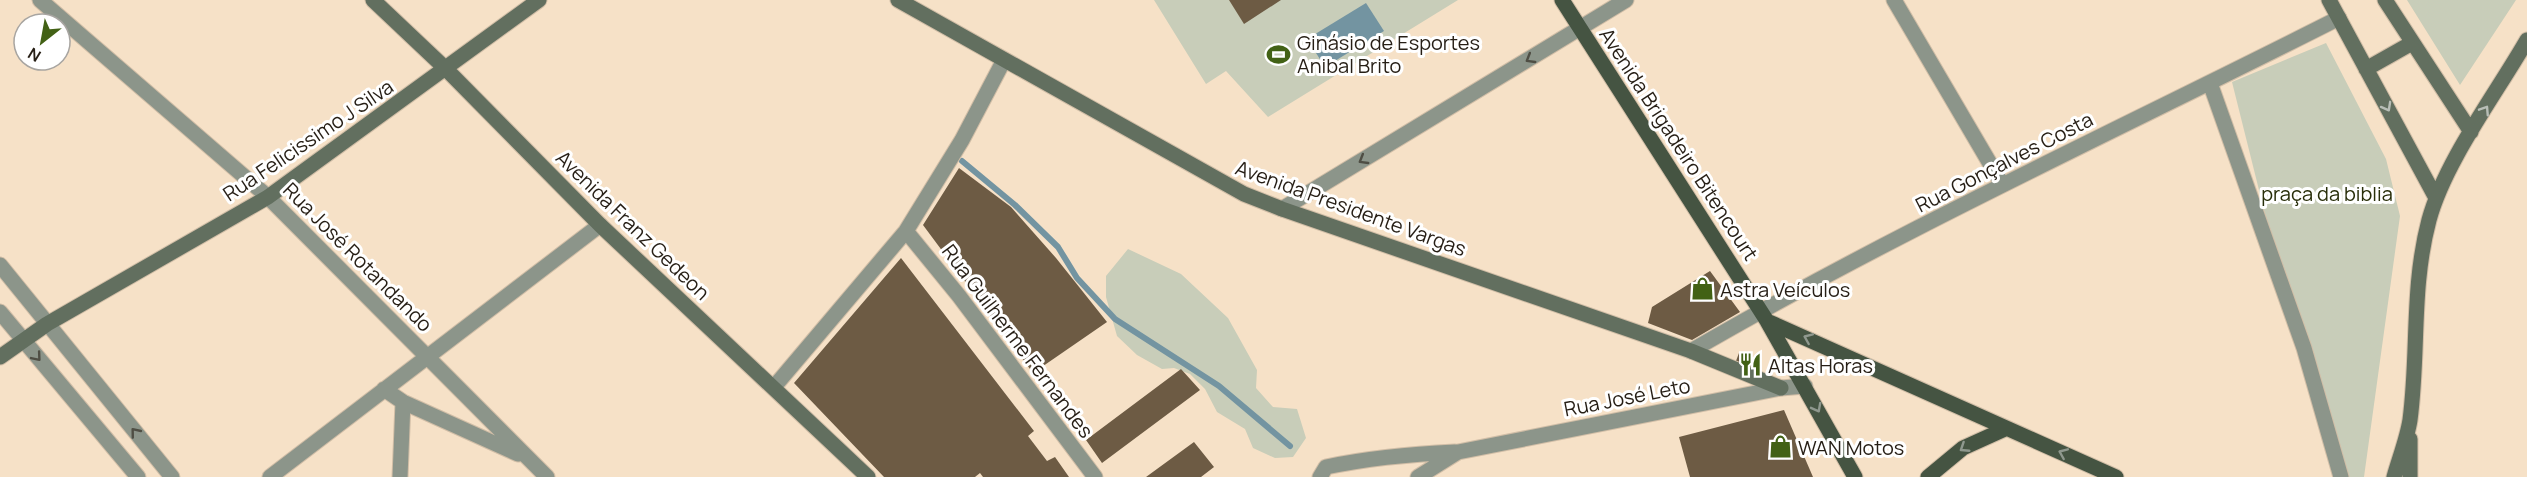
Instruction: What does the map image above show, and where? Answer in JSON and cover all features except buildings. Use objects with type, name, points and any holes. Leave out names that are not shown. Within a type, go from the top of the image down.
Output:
[{"type":"main road","name":"Avenida Brigadeiro Bitencourt","points":[[1562,0],[1764,316],[1855,477]]},
{"type":"main road","points":[[1764,316],[2005,429],[2116,477]]},
{"type":"main road","points":[[1928,477],[1963,448],[2005,429]]},
{"type":"street","name":"Rua José Rotandando","points":[[40,0],[268,197],[547,477]]},
{"type":"street","name":"Avenida Franz Gedeon","points":[[372,0],[446,69],[600,225],[868,477]]},
{"type":"street","name":"Rua Felicissimo J Silva","points":[[0,357],[47,324],[268,197],[539,0]]},
{"type":"street","name":"Avenida Presidente Vargas","points":[[899,0],[1199,171],[1244,194],[1691,351],[1781,388]]},
{"type":"street","points":[[1282,209],[1626,0]]},
{"type":"street","points":[[1894,0],[2002,184]]},
{"type":"street","points":[[2329,0],[2436,198]]},
{"type":"street","points":[[2385,0],[2471,132]]},
{"type":"street","name":"Rua Gonçalves Costa","points":[[1691,351],[1764,316],[2002,184],[2339,18]]},
{"type":"street","points":[[2410,477],[2416,290],[2425,238],[2436,198],[2471,132],[2527,40]]},
{"type":"street","points":[[2366,69],[2412,43]]},
{"type":"street","points":[[774,387],[906,231],[962,140],[1004,60]]},
{"type":"street","points":[[2211,83],[2304,348],[2341,477]]},
{"type":"street","points":[[270,477],[600,225]]},
{"type":"street","name":"Rua Guilherme Fernandes","points":[[906,231],[959,296],[1095,477]]},
{"type":"street","points":[[0,265],[172,477]]},
{"type":"street","points":[[0,312],[138,477]]},
{"type":"street","name":"Rua José Leto","points":[[1320,477],[1326,467],[1354,461],[1396,455],[1458,452],[1781,388],[1805,386]]},
{"type":"street","name":"Rua José Rotandando","points":[[384,388],[403,402],[528,458]]},
{"type":"street","points":[[400,477],[403,402]]},
{"type":"street","points":[[2394,477],[2410,421]]},
{"type":"street","name":"Rua José Leto","points":[[1418,477],[1458,452]]},
{"type":"green space","name":"Ginásio de Esportes Anibal Brito","points":[[1154,0],[1458,0],[1268,117],[1226,71],[1206,84]]},
{"type":"green space","points":[[2407,0],[2516,0],[2460,85]]},
{"type":"green space","name":"praça da biblia","points":[[2326,43],[2386,159],[2400,216],[2364,477],[2336,477],[2275,254],[2232,82]]},
{"type":"green space","points":[[1128,249],[1181,274],[1228,318],[1257,370],[1256,388],[1273,407],[1297,409],[1306,438],[1293,457],[1275,458],[1253,448],[1245,429],[1217,412],[1205,389],[1190,374],[1174,368],[1162,369],[1137,355],[1117,336],[1106,297],[1106,276]]},
{"type":"water","points":[[1366,3],[1384,31],[1325,67],[1307,39]]},
{"type":"waterway","points":[[962,161],[1015,205],[1058,247],[1077,278],[1115,319],[1219,386],[1290,446]]},
{"type":"place","name":"Ginásio de Esportes Anibal Brito","points":[[1279,54]]},
{"type":"place","name":"Astra Veículos","points":[[1702,289]]},
{"type":"place","name":"Altas Horas","points":[[1750,365]]},
{"type":"place","name":"WAN Motos","points":[[1780,447]]}]
